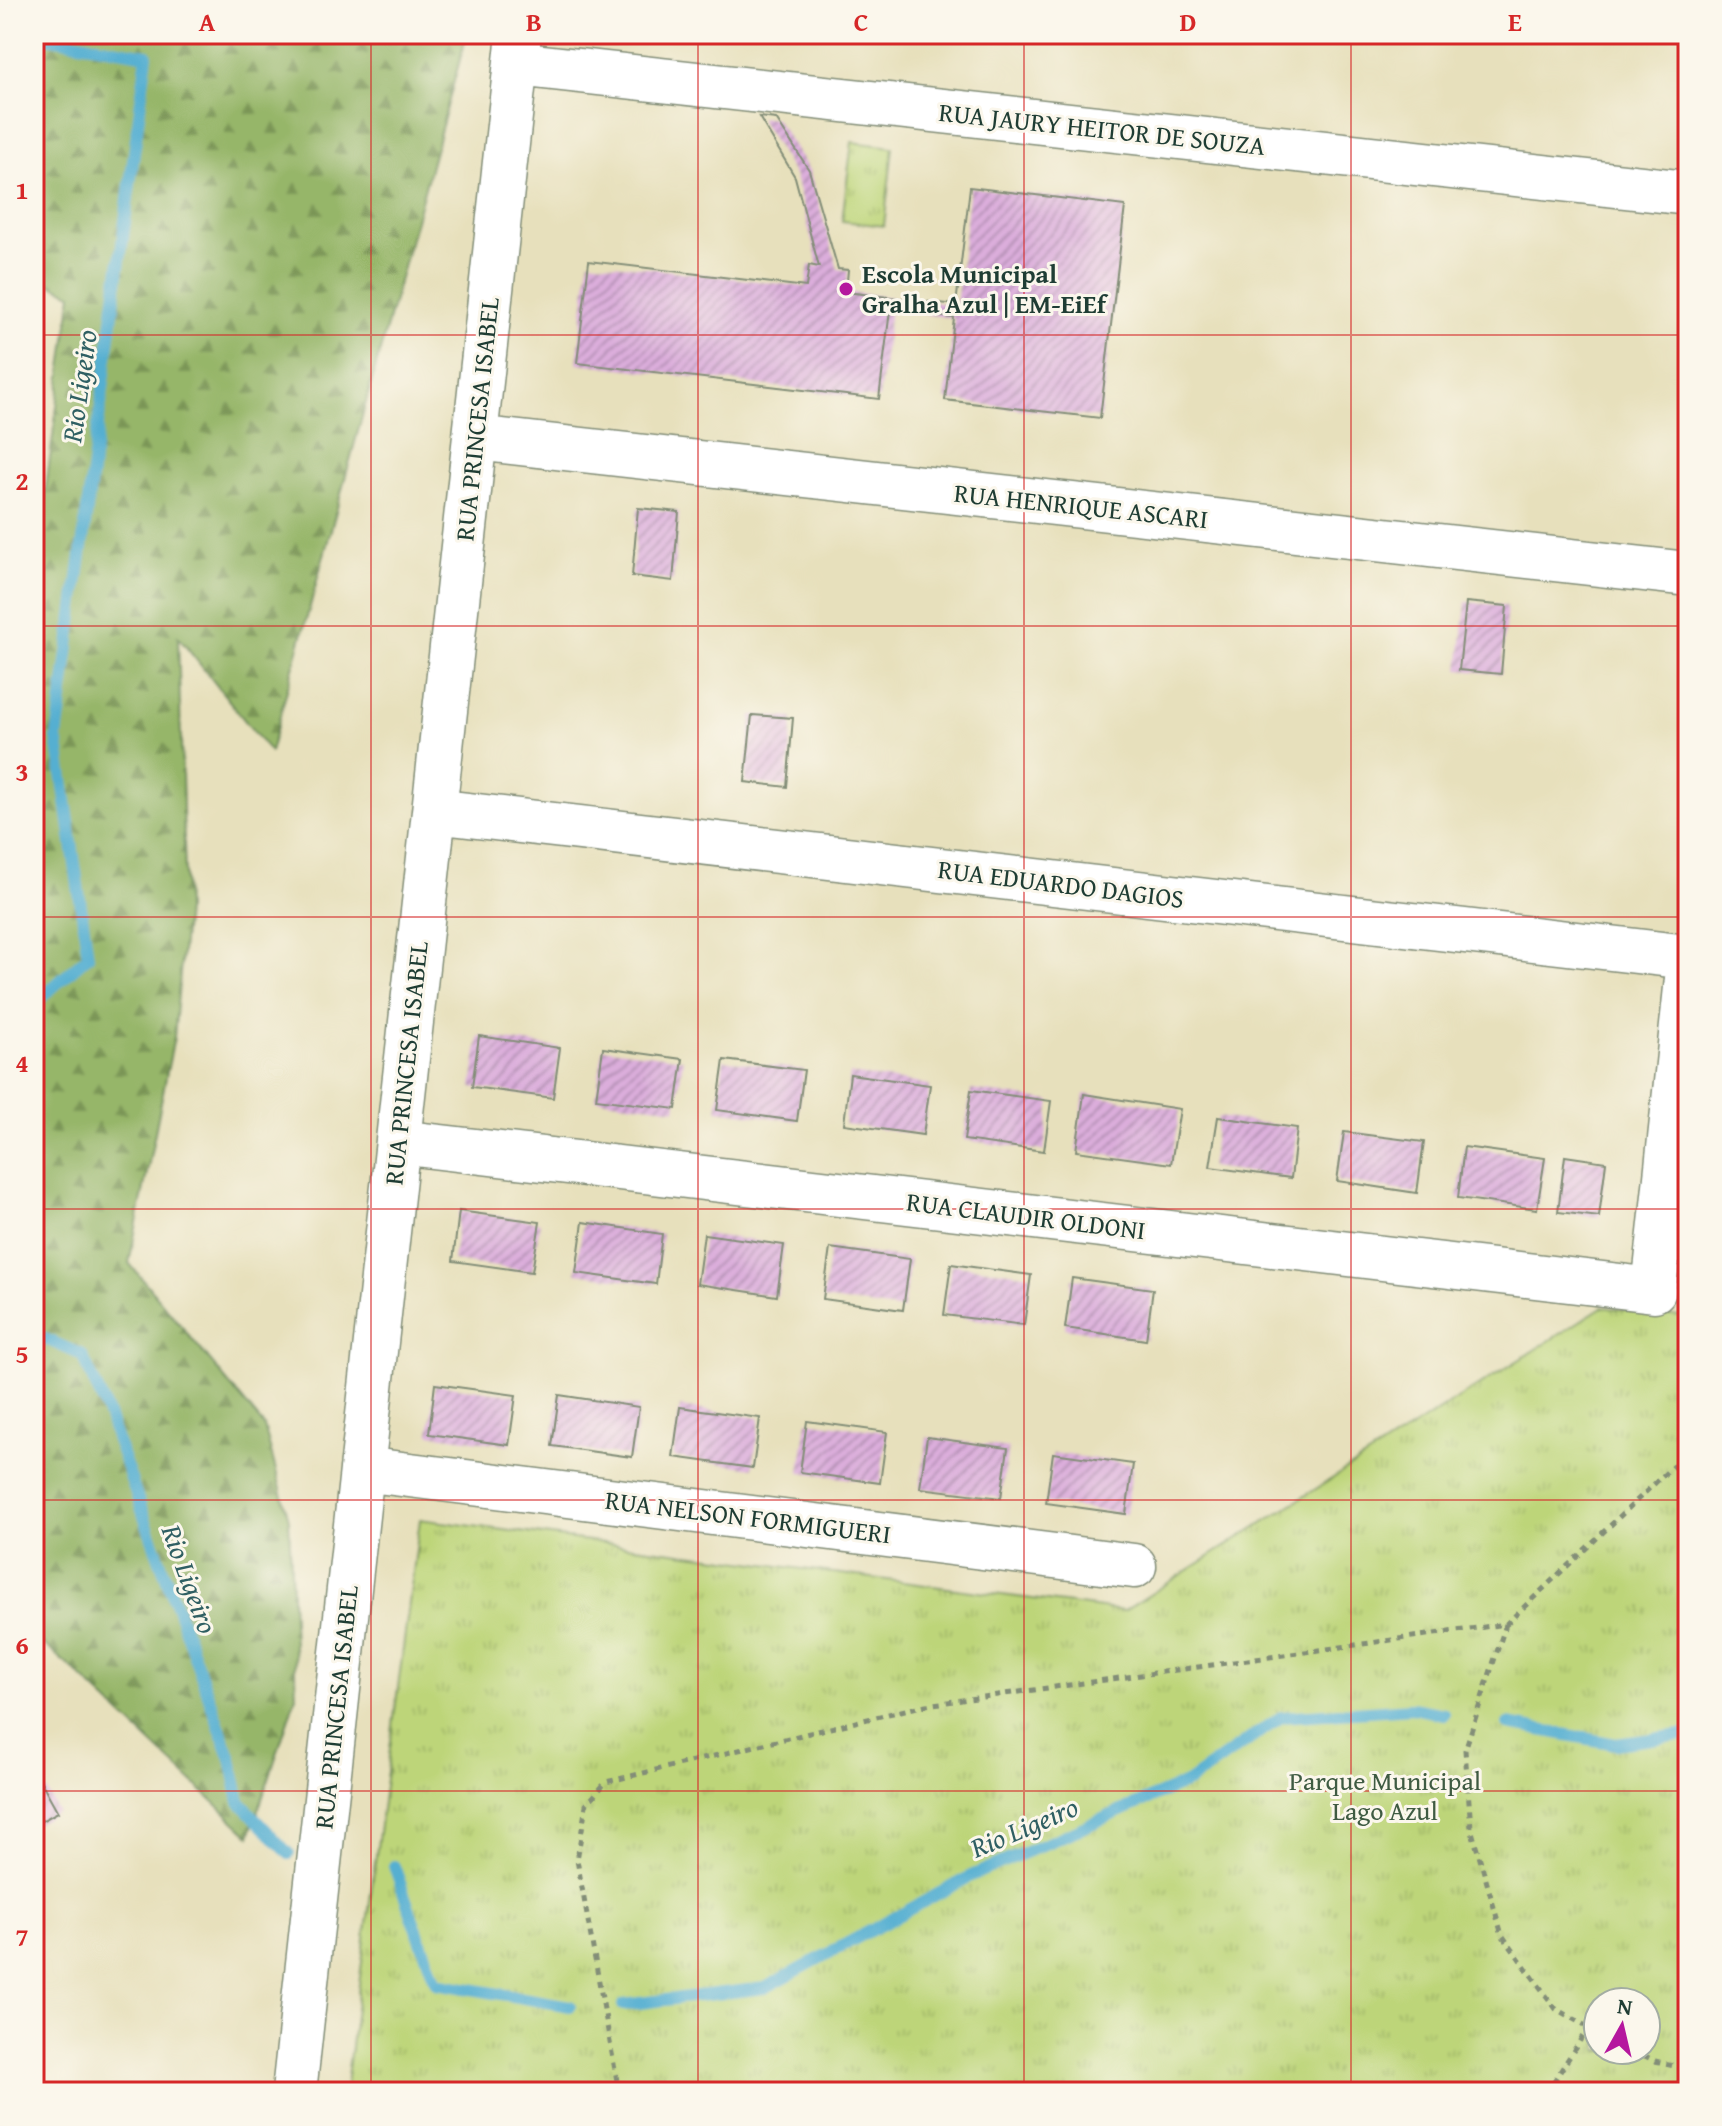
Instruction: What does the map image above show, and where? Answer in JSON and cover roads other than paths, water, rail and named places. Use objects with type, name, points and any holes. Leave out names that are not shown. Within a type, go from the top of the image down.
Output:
[{"type":"street","name":"RUA JAURY HEITOR DE SOUZA","points":[[517,49],[1688,193]]},
{"type":"street","name":"RUA PRINCESA ISABEL","points":[[294,2092],[517,49]]},
{"type":"street","name":"RUA HENRIQUE ASCARI","points":[[475,438],[1688,574]]},
{"type":"street","name":"RUA EDUARDO DAGIOS","points":[[434,811],[1688,957]]},
{"type":"street","name":"RUA CLAUDIR OLDONI","points":[[398,1142],[1654,1290],[1688,969]]},
{"type":"street","name":"RUA NELSON FORMIGUERI","points":[[362,1469],[1134,1566]]},
{"type":"waterway","name":"Rio Ligeiro","points":[[34,35],[147,55],[57,737],[88,956],[34,1004]]},
{"type":"waterway","name":"Rio Ligeiro","points":[[34,1334],[82,1355],[104,1404],[231,1759],[240,1802],[289,1854]]},
{"type":"waterway","name":"Rio Ligeiro","points":[[623,2005],[765,1988],[971,1876],[1190,1781],[1281,1717],[1412,1708],[1444,1714]]},
{"type":"waterway","name":"Rio Ligeiro","points":[[1508,1724],[1616,1744],[1688,1734]]},
{"type":"waterway","name":"Rio Ligeiro","points":[[394,1866],[436,1983],[570,2006]]},
{"type":"place","name":"Escola Municipal Gralha Azul | EM-EiEf","points":[[846,289]]},
{"type":"park label","name":"Parque Municipal Lago Azul","points":[[1385,1796]]}]
